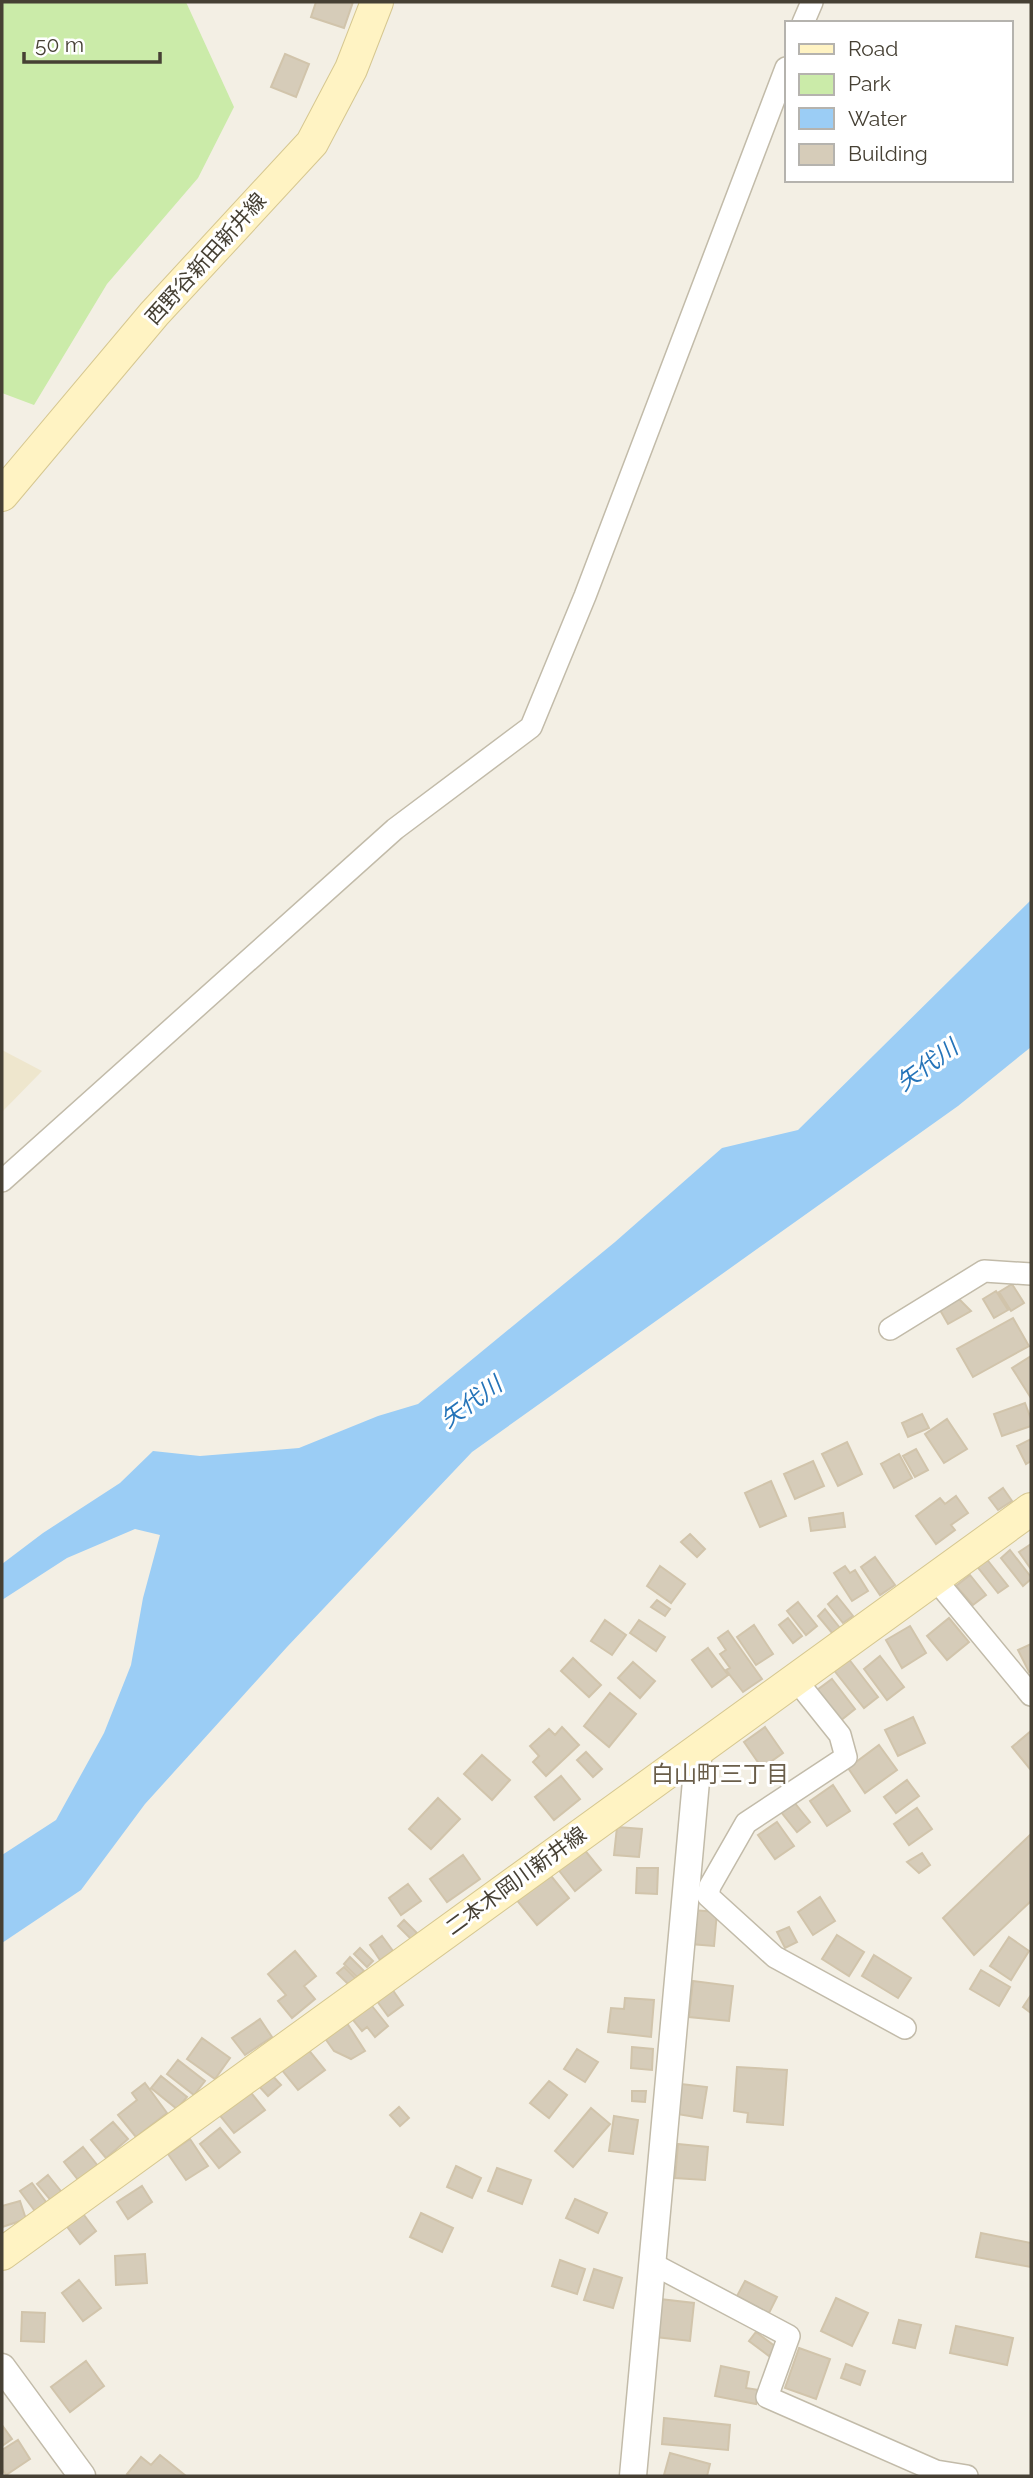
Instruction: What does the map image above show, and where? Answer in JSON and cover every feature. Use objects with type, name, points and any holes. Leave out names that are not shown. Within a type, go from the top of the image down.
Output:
[{"type":"main road","name":"西野谷新田新井線","points":[[2,495],[155,314],[312,143],[351,69],[376,2]]},
{"type":"main road","name":"二本木岡川新井線","points":[[2,2254],[1031,1509]]},
{"type":"street","points":[[804,21],[812,2]]},
{"type":"street","points":[[2,1181],[395,829],[531,727],[585,596],[785,71]]},
{"type":"street","points":[[890,1329],[984,1270],[1031,1274]]},
{"type":"street","points":[[936,1580],[1031,1695]]},
{"type":"street","points":[[697,1895],[710,1886],[747,1823],[846,1757],[840,1735],[796,1680]]},
{"type":"street","points":[[633,2476],[651,2263],[697,1895],[699,1748]]},
{"type":"street","points":[[697,1895],[775,1957],[905,2028]]},
{"type":"street","points":[[651,2263],[789,2336],[767,2398],[936,2471],[967,2476]]},
{"type":"street","points":[[2,2367],[82,2476]]},
{"type":"shaded area","points":[[2,1050],[42,1071],[2,1112]]},
{"type":"green space","points":[[2,2],[186,2],[234,107],[198,178],[107,284],[34,405],[2,393]]},
{"type":"water","name":"矢代川","points":[[1031,900],[1031,1047],[958,1106],[472,1452],[287,1647],[145,1804],[81,1890],[2,1943],[2,1855],[56,1820],[104,1733],[131,1665],[143,1598],[160,1535],[135,1529],[67,1558],[2,1600],[2,1564],[43,1533],[120,1483],[153,1451],[200,1456],[299,1448],[378,1416],[418,1404],[615,1242],[722,1148],[798,1130]]},
{"type":"building","points":[[316,2],[353,2],[344,28],[311,17]]},
{"type":"building","points":[[285,54],[309,64],[296,97],[271,87]]},
{"type":"building","points":[[1012,1284],[1024,1303],[1011,1311],[999,1292]]},
{"type":"building","points":[[996,1291],[1008,1310],[994,1318],[983,1299]]},
{"type":"building","points":[[959,1299],[971,1311],[948,1324],[940,1310]]},
{"type":"building","points":[[1013,1318],[1029,1346],[973,1377],[957,1349]]},
{"type":"building","points":[[1031,1356],[1031,1398],[1012,1368]]},
{"type":"building","points":[[1025,1403],[1031,1426],[1002,1436],[994,1414]]},
{"type":"building","points":[[922,1414],[929,1428],[908,1437],[902,1423]]},
{"type":"building","points":[[947,1419],[967,1449],[944,1463],[925,1434]]},
{"type":"building","points":[[1031,1439],[1031,1461],[1026,1464],[1017,1446]]},
{"type":"building","points":[[847,1442],[862,1474],[838,1486],[822,1454]]},
{"type":"building","points":[[916,1449],[928,1470],[915,1477],[903,1456]]},
{"type":"building","points":[[899,1454],[912,1478],[894,1488],[881,1464]]},
{"type":"building","points":[[813,1461],[824,1486],[795,1499],[784,1474]]},
{"type":"building","points":[[771,1481],[786,1516],[760,1527],[745,1493]]},
{"type":"building","points":[[1003,1488],[1012,1501],[998,1510],[989,1498]]},
{"type":"building","points":[[956,1496],[968,1513],[951,1525],[955,1530],[936,1544],[916,1516],[940,1498],[945,1504]]},
{"type":"building","points":[[843,1513],[845,1527],[811,1531],[809,1518]]},
{"type":"building","points":[[690,1534],[705,1549],[697,1557],[681,1542]]},
{"type":"building","points":[[1031,1544],[1031,1569],[1019,1552]]},
{"type":"building","points":[[1010,1550],[1031,1577],[1023,1586],[1001,1558]]},
{"type":"building","points":[[875,1557],[895,1585],[880,1595],[861,1567]]},
{"type":"building","points":[[985,1557],[1008,1586],[998,1593],[976,1565]]},
{"type":"building","points":[[660,1566],[685,1584],[671,1603],[647,1586]]},
{"type":"building","points":[[845,1566],[850,1573],[855,1570],[868,1591],[852,1601],[834,1573]]},
{"type":"building","points":[[970,1575],[986,1595],[973,1605],[956,1586]]},
{"type":"building","points":[[837,1596],[853,1616],[843,1623],[828,1604]]},
{"type":"building","points":[[657,1600],[670,1609],[665,1616],[651,1607]]},
{"type":"building","points":[[798,1602],[817,1626],[806,1635],[787,1611]]},
{"type":"building","points":[[825,1609],[840,1628],[833,1634],[818,1616]]},
{"type":"building","points":[[788,1618],[802,1636],[793,1643],[779,1625]]},
{"type":"building","points":[[949,1618],[969,1642],[947,1660],[927,1636]]},
{"type":"building","points":[[605,1620],[626,1635],[612,1655],[591,1641]]},
{"type":"building","points":[[639,1620],[665,1637],[656,1651],[630,1633]]},
{"type":"building","points":[[754,1625],[773,1654],[756,1665],[737,1637]]},
{"type":"building","points":[[910,1626],[926,1653],[902,1668],[886,1640]]},
{"type":"building","points":[[728,1631],[762,1679],[743,1692],[726,1670],[730,1668],[720,1654],[726,1650],[718,1638]]},
{"type":"building","points":[[1031,1644],[1031,1671],[1029,1672],[1018,1650]]},
{"type":"building","points":[[708,1648],[728,1675],[712,1687],[692,1660]]},
{"type":"building","points":[[880,1656],[904,1687],[887,1700],[864,1669]]},
{"type":"building","points":[[573,1658],[601,1685],[589,1697],[561,1671]]},
{"type":"building","points":[[848,1658],[878,1697],[864,1708],[833,1669]]},
{"type":"building","points":[[633,1662],[655,1681],[640,1698],[618,1678]]},
{"type":"building","points":[[832,1679],[855,1709],[840,1721],[817,1690]]},
{"type":"building","points":[[610,1693],[636,1714],[609,1747],[584,1726]]},
{"type":"building","points":[[913,1717],[925,1743],[898,1756],[885,1730]]},
{"type":"building","points":[[562,1727],[579,1745],[546,1776],[533,1762],[539,1756],[530,1746],[549,1729],[555,1735]]},
{"type":"building","points":[[765,1727],[783,1753],[762,1768],[744,1742]]},
{"type":"building","points":[[1031,1731],[1031,1768],[1030,1769],[1012,1747]]},
{"type":"building","points":[[879,1745],[897,1770],[865,1793],[848,1768]]},
{"type":"building","points":[[586,1752],[602,1769],[593,1777],[577,1760]]},
{"type":"building","points":[[482,1755],[510,1780],[492,1800],[464,1774]]},
{"type":"building","points":[[561,1776],[580,1799],[554,1820],[535,1797]]},
{"type":"building","points":[[907,1780],[919,1796],[896,1813],[884,1797]]},
{"type":"building","points":[[833,1785],[850,1811],[827,1826],[810,1801]]},
{"type":"building","points":[[438,1798],[460,1819],[431,1849],[409,1829]]},
{"type":"building","points":[[794,1802],[810,1822],[797,1832],[781,1812]]},
{"type":"building","points":[[917,1808],[932,1829],[909,1845],[894,1824]]},
{"type":"building","points":[[777,1822],[794,1846],[775,1859],[758,1835]]},
{"type":"building","points":[[617,1827],[642,1829],[639,1857],[614,1855]]},
{"type":"building","points":[[1031,1834],[1031,1901],[974,1955],[943,1918]]},
{"type":"building","points":[[583,1848],[601,1870],[575,1891],[557,1868]]},
{"type":"building","points":[[922,1853],[930,1865],[919,1873],[907,1862]]},
{"type":"building","points":[[463,1855],[480,1879],[447,1902],[430,1879]]},
{"type":"building","points":[[637,1868],[658,1868],[657,1894],[636,1893]]},
{"type":"building","points":[[547,1871],[569,1898],[537,1925],[515,1898]]},
{"type":"building","points":[[408,1884],[421,1901],[401,1915],[389,1898]]},
{"type":"building","points":[[820,1897],[835,1921],[813,1935],[798,1912]]},
{"type":"building","points":[[692,1910],[717,1912],[714,1946],[690,1944]]},
{"type":"building","points":[[404,1920],[417,1933],[411,1939],[398,1926]]},
{"type":"building","points":[[789,1927],[797,1942],[785,1948],[777,1932]]},
{"type":"building","points":[[837,1935],[864,1952],[849,1976],[822,1959]]},
{"type":"building","points":[[382,1936],[393,1951],[380,1960],[370,1945]]},
{"type":"building","points":[[1009,1937],[1029,1951],[1011,1980],[990,1966]]},
{"type":"building","points":[[360,1948],[373,1961],[367,1967],[354,1954]]},
{"type":"building","points":[[295,1951],[316,1976],[304,1986],[315,1999],[292,2018],[278,2001],[286,1995],[268,1974]]},
{"type":"building","points":[[874,1955],[911,1978],[898,1998],[862,1976]]},
{"type":"building","points":[[350,1957],[364,1971],[357,1977],[344,1964]]},
{"type":"building","points":[[344,1967],[357,1980],[350,1986],[337,1973]]},
{"type":"building","points":[[981,1970],[1010,1987],[999,2006],[970,1989]]},
{"type":"building","points":[[693,1981],[733,1986],[729,2021],[689,2017]]},
{"type":"building","points":[[390,1986],[403,2005],[388,2016],[374,1997]]},
{"type":"building","points":[[1031,1995],[1031,2013],[1023,2007]]},
{"type":"building","points":[[625,1998],[654,2000],[651,2037],[608,2032],[611,2008],[624,2009]]},
{"type":"building","points":[[368,2001],[388,2026],[375,2037],[367,2027],[362,2031],[349,2015]]},
{"type":"building","points":[[260,2019],[272,2037],[245,2055],[232,2038]]},
{"type":"building","points":[[345,2020],[365,2051],[351,2059],[334,2051],[322,2034]]},
{"type":"building","points":[[202,2038],[230,2058],[215,2079],[187,2059]]},
{"type":"building","points":[[632,2047],[653,2049],[652,2070],[631,2068]]},
{"type":"building","points":[[307,2048],[325,2070],[298,2090],[281,2069]]},
{"type":"building","points":[[577,2049],[598,2062],[585,2082],[564,2069]]},
{"type":"building","points":[[178,2060],[205,2081],[194,2095],[167,2074]]},
{"type":"building","points":[[737,2067],[787,2070],[783,2125],[747,2122],[748,2113],[734,2111]]},
{"type":"building","points":[[270,2073],[281,2085],[268,2096],[257,2084]]},
{"type":"building","points":[[161,2076],[187,2097],[177,2109],[151,2088]]},
{"type":"building","points":[[549,2081],[567,2095],[549,2118],[530,2103]]},
{"type":"building","points":[[145,2083],[167,2113],[136,2137],[118,2115],[137,2100],[132,2093]]},
{"type":"building","points":[[681,2084],[707,2087],[702,2118],[677,2114]]},
{"type":"building","points":[[248,2089],[265,2110],[234,2133],[217,2112]]},
{"type":"building","points":[[632,2091],[646,2091],[645,2102],[632,2101]]},
{"type":"building","points":[[399,2107],[409,2118],[400,2126],[390,2115]]},
{"type":"building","points":[[591,2108],[610,2124],[573,2167],[555,2151]]},
{"type":"building","points":[[614,2116],[638,2120],[633,2154],[609,2151]]},
{"type":"building","points":[[113,2122],[128,2139],[106,2158],[91,2140]]},
{"type":"building","points":[[220,2128],[240,2152],[219,2168],[200,2144]]},
{"type":"building","points":[[190,2139],[208,2166],[186,2180],[168,2154]]},
{"type":"building","points":[[678,2144],[708,2147],[705,2180],[675,2178]]},
{"type":"building","points":[[83,2147],[98,2166],[79,2181],[64,2162]]},
{"type":"building","points":[[456,2166],[481,2178],[472,2198],[447,2187]]},
{"type":"building","points":[[497,2168],[531,2180],[522,2204],[488,2191]]},
{"type":"building","points":[[48,2175],[64,2195],[53,2203],[37,2184]]},
{"type":"building","points":[[32,2183],[49,2206],[37,2214],[20,2191]]},
{"type":"building","points":[[142,2186],[152,2202],[128,2219],[117,2202]]},
{"type":"building","points":[[575,2199],[607,2213],[598,2233],[566,2218]]},
{"type":"building","points":[[20,2201],[26,2219],[2,2227],[2,2206]]},
{"type":"building","points":[[81,2211],[96,2231],[80,2244],[65,2224]]},
{"type":"building","points":[[421,2213],[453,2228],[442,2252],[410,2237]]},
{"type":"building","points":[[981,2233],[1031,2243],[1031,2267],[976,2257]]},
{"type":"building","points":[[145,2254],[147,2283],[116,2285],[115,2256]]},
{"type":"building","points":[[560,2260],[585,2269],[577,2294],[552,2286]]},
{"type":"building","points":[[594,2269],[622,2278],[613,2308],[584,2300]]},
{"type":"building","points":[[79,2280],[101,2308],[83,2321],[62,2293]]},
{"type":"building","points":[[745,2281],[777,2297],[769,2313],[737,2296]]},
{"type":"building","points":[[836,2298],[868,2313],[852,2346],[821,2331]]},
{"type":"building","points":[[660,2299],[694,2303],[690,2341],[656,2337]]},
{"type":"building","points":[[22,2312],[45,2313],[44,2342],[21,2341]]},
{"type":"building","points":[[899,2320],[921,2325],[915,2348],[893,2343]]},
{"type":"building","points":[[956,2326],[1013,2338],[1007,2365],[950,2353]]},
{"type":"building","points":[[756,2332],[776,2347],[769,2356],[749,2341]]},
{"type":"building","points":[[799,2348],[830,2359],[816,2399],[785,2388]]},
{"type":"building","points":[[86,2361],[104,2386],[70,2412],[51,2387]]},
{"type":"building","points":[[846,2364],[865,2371],[860,2385],[841,2378]]},
{"type":"building","points":[[721,2366],[749,2372],[746,2388],[759,2390],[756,2404],[715,2396]]},
{"type":"building","points":[[664,2418],[730,2425],[728,2450],[662,2444]]},
{"type":"building","points":[[2,2425],[12,2439],[2,2446]]},
{"type":"building","points":[[18,2440],[30,2459],[6,2475],[2,2469],[2,2450]]},
{"type":"building","points":[[670,2453],[710,2464],[707,2476],[664,2475]]},
{"type":"building","points":[[160,2455],[186,2476],[127,2474],[141,2457],[151,2465]]},
{"type":"district","name":"白山町三丁目","points":[[720,1774]]}]
